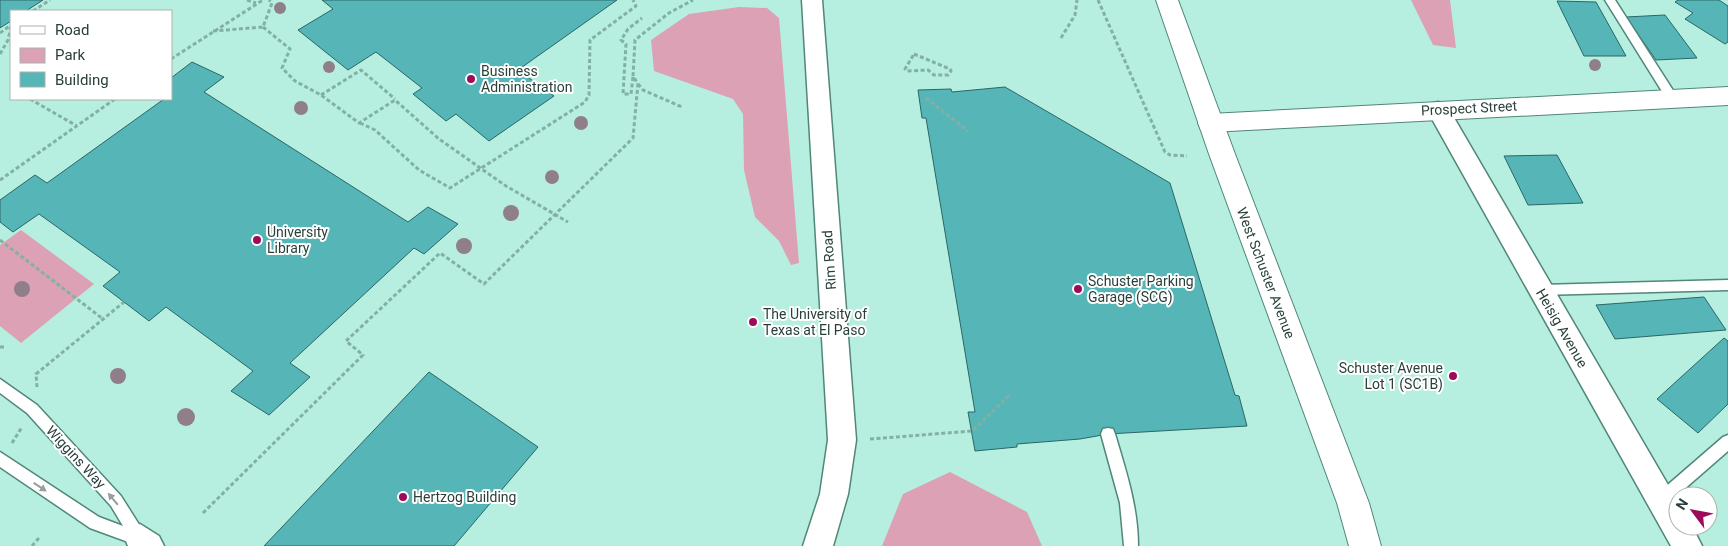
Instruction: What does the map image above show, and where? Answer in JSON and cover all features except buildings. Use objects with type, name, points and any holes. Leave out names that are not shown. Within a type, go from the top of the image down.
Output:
[{"type":"main road","name":"West Schuster Avenue","points":[[1167,0],[1210,122],[1353,503],[1365,546]]},
{"type":"main road","name":"Prospect Street","points":[[1210,122],[1728,96]]},
{"type":"street","name":"Rim Road","points":[[812,0],[842,440],[835,491],[828,520],[818,546]]},
{"type":"street","name":"Heisig Avenue","points":[[1438,110],[1687,546]]},
{"type":"lane","points":[[1610,0],[1672,98]]},
{"type":"lane","points":[[1540,290],[1728,285]]},
{"type":"lane","name":"Wiggins Way","points":[[0,384],[32,409],[110,494],[144,543]]},
{"type":"lane","points":[[1108,434],[1128,507],[1132,529],[1131,546]]},
{"type":"lane","points":[[1661,500],[1728,442]]},
{"type":"lane","name":"Wiggins Way","points":[[4,453],[95,523],[144,543]]},
{"type":"path","points":[[35,10],[50,0]]},
{"type":"path","points":[[247,0],[257,3]]},
{"type":"path","points":[[172,58],[212,30],[263,0]]},
{"type":"path","points":[[263,27],[272,3],[270,0]]},
{"type":"path","points":[[212,30],[220,32],[263,27],[290,49],[282,68],[295,80],[321,95],[359,123],[375,130],[419,170],[450,188],[483,169],[585,102],[589,95],[590,40],[594,35],[636,6],[633,0]]},
{"type":"path","points":[[642,18],[628,29],[621,40],[626,44],[623,94],[631,94],[634,40],[669,14],[693,0]]},
{"type":"path","points":[[1061,38],[1075,15],[1077,0]]},
{"type":"path","points":[[1098,0],[1165,152],[1170,155],[1187,156]]},
{"type":"path","points":[[0,54],[8,40],[10,31]]},
{"type":"path","points":[[914,54],[951,71],[948,75],[934,75],[928,70],[905,70],[914,54]]},
{"type":"path","points":[[321,95],[361,70],[439,139],[568,222]]},
{"type":"path","points":[[633,77],[643,90],[682,107]]},
{"type":"path","points":[[203,513],[363,354],[346,341],[440,253],[484,284],[633,138],[638,83]]},
{"type":"path","points":[[926,98],[968,131]]},
{"type":"path","points":[[32,100],[77,126]]},
{"type":"path","points":[[0,180],[114,100]]},
{"type":"path","points":[[359,123],[395,100]]},
{"type":"path","points":[[0,240],[103,319]]},
{"type":"path","points":[[36,374],[124,302]]},
{"type":"path","points":[[869,440],[901,439],[972,431],[1012,394]]},
{"type":"path","points":[[4,453],[26,421]]},
{"type":"path","points":[[32,546],[39,538]]},
{"type":"green space","points":[[1411,0],[1450,0],[1456,48],[1433,45]]},
{"type":"green space","points":[[739,7],[767,8],[779,18],[799,263],[791,265],[779,241],[755,217],[744,170],[743,114],[733,99],[654,71],[651,40],[689,14]]},
{"type":"green space","points":[[21,230],[94,284],[21,343],[0,326],[0,245]]},
{"type":"green space","points":[[950,472],[1027,512],[1042,546],[882,546],[903,494]]},
{"type":"place","name":"Business Administration","points":[[471,79]]},
{"type":"place","name":"University Library","points":[[257,240]]},
{"type":"place","name":"Schuster Parking Garage (SCG)","points":[[1078,289]]},
{"type":"place","name":"The University of Texas at El Paso","points":[[753,322]]},
{"type":"place","name":"Schuster Avenue Lot 1 (SC1B)","points":[[1453,376]]},
{"type":"place","name":"Hertzog Building","points":[[403,497]]}]
